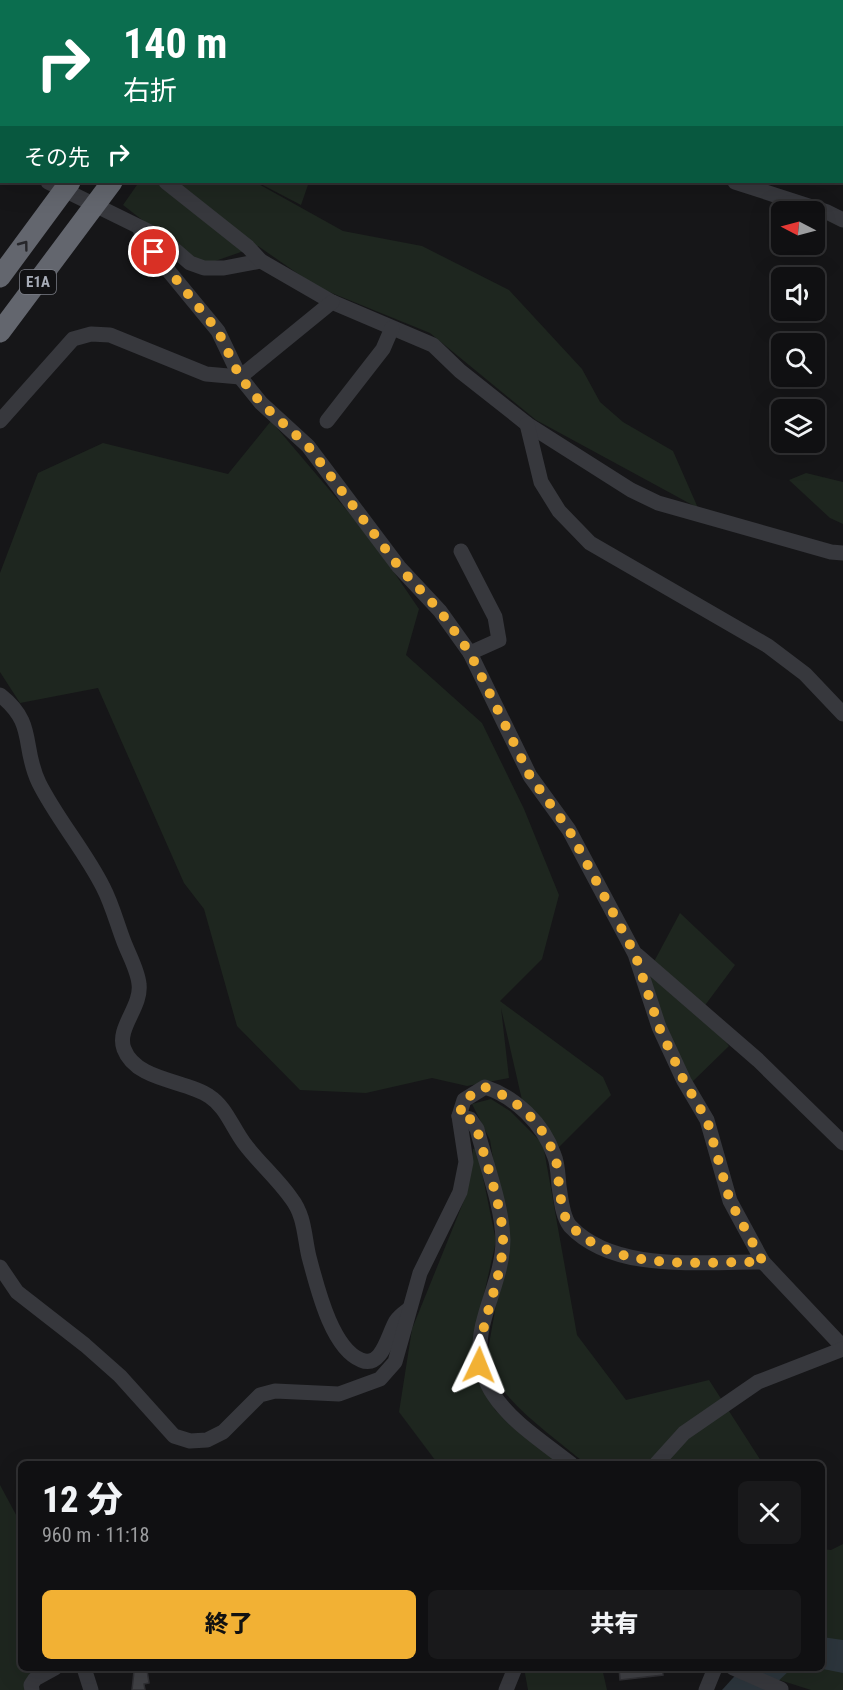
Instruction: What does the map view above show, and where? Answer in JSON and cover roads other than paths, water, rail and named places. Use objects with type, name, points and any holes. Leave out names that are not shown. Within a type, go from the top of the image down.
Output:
[{"type":"highway","name":"E1A","points":[[0,277],[69,183]]},
{"type":"highway","name":"E1A","points":[[0,332],[111,183]]},
{"type":"street","points":[[50,183],[160,237],[190,263],[204,267],[224,268],[261,261]]},
{"type":"street","points":[[167,183],[248,247],[261,261],[332,302],[433,345],[460,371],[528,424],[631,490],[658,503],[843,553]]},
{"type":"street","points":[[738,183],[827,212],[843,220]]},
{"type":"street","points":[[140,229],[144,241],[218,331],[240,377],[261,403],[308,446],[399,567],[440,611],[470,653],[530,776],[569,830],[635,954],[659,1027],[684,1081],[707,1120],[730,1201],[763,1262],[843,1348],[758,1382],[684,1433],[659,1461]]},
{"type":"street","points":[[0,421],[73,339],[91,334],[110,335],[206,374],[240,377],[332,302]]},
{"type":"street","points":[[327,421],[383,349],[392,328]]},
{"type":"street","points":[[528,424],[541,482],[559,511],[590,543],[768,646],[805,674],[843,714]]},
{"type":"street","points":[[461,551],[495,617],[499,640],[470,653]]},
{"type":"street","points":[[0,695],[23,719],[31,763],[39,783],[103,887],[128,953],[139,985],[137,1002],[123,1034],[124,1050],[141,1068],[208,1094],[221,1106],[244,1143],[291,1197],[301,1213],[309,1256],[332,1327],[341,1345],[361,1360],[372,1360],[380,1356],[397,1319],[409,1309]]},
{"type":"street","points":[[635,954],[758,1060],[843,1143]]},
{"type":"street","points":[[0,1267],[17,1292],[85,1345],[120,1376],[174,1436],[190,1441],[207,1440],[223,1432],[260,1395],[275,1391],[339,1394],[380,1379],[395,1362],[402,1344],[409,1309],[420,1273],[460,1192],[466,1162],[459,1116],[464,1100],[484,1087],[503,1093],[536,1122],[554,1155],[563,1209],[569,1225],[593,1242],[628,1257],[678,1264],[763,1262]]},
{"type":"street","points":[[459,1116],[470,1119],[477,1129],[500,1216],[503,1241],[500,1269],[479,1342],[479,1365],[495,1400],[567,1461]]},
{"type":"street","points":[[32,1690],[31,1685],[35,1679],[50,1671]]},
{"type":"street","points":[[85,1671],[91,1690]]},
{"type":"street","points":[[506,1690],[514,1671]]},
{"type":"street","points":[[706,1690],[714,1671]]},
{"type":"street","points":[[740,1671],[782,1690]]}]
